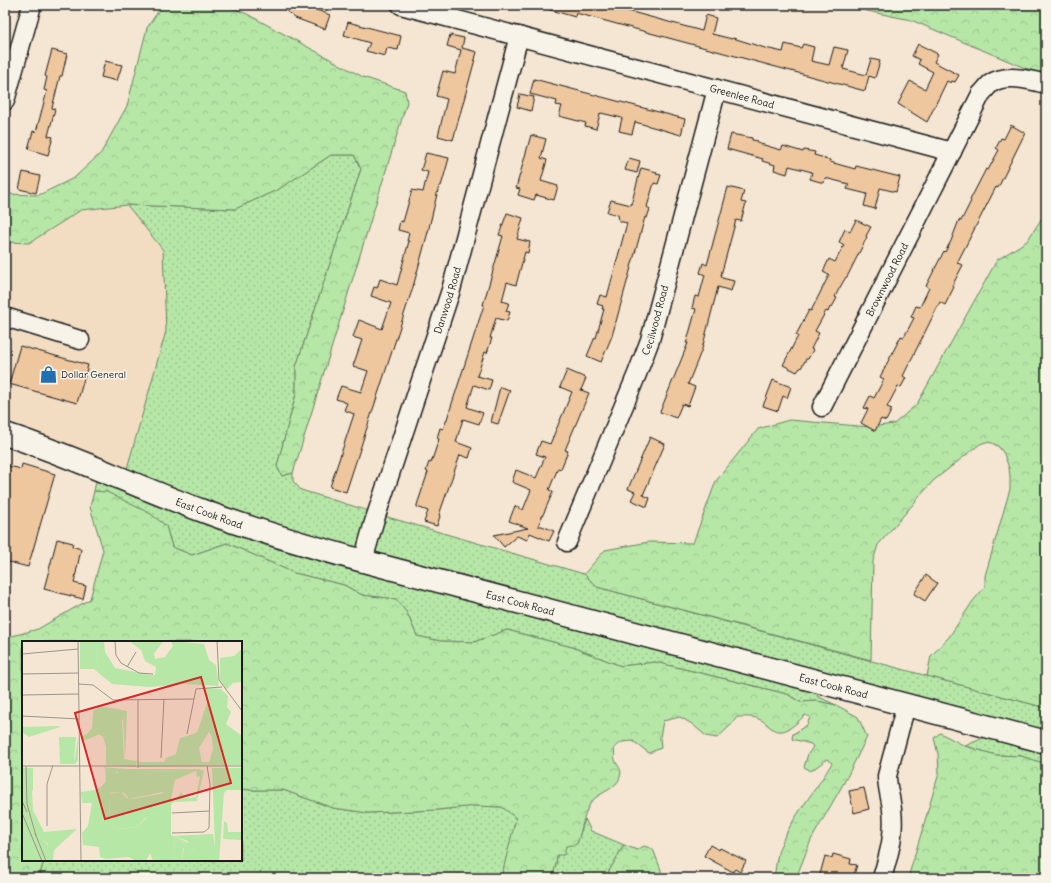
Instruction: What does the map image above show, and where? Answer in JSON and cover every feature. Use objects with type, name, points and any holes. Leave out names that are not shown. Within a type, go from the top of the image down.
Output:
[{"type":"main road","name":"East Cook Road","points":[[5,434],[70,457],[166,497],[238,524],[289,540],[363,561],[1046,742]]},
{"type":"street","points":[[5,101],[11,54],[32,5]]},
{"type":"street","name":"Greenlee Road","points":[[401,5],[952,152]]},
{"type":"street","name":"Danwood Road","points":[[363,561],[374,522],[451,290],[519,36]]},
{"type":"street","points":[[952,152],[981,94],[989,85],[997,80],[1007,79],[1023,79],[1046,84]]},
{"type":"street","name":"Cecilwood Road","points":[[567,542],[650,340],[717,89]]},
{"type":"street","name":"Brownwood Road","points":[[822,407],[952,152]]},
{"type":"street","points":[[5,317],[80,340]]},
{"type":"street","points":[[882,878],[891,848],[893,834],[892,808],[887,787],[887,776],[906,705]]},
{"type":"shaded area","points":[[127,205],[163,250],[166,331],[126,471],[5,424],[5,242],[29,243],[81,210]]},
{"type":"green space","points":[[173,5],[225,5],[247,14],[363,77],[405,91],[407,102],[293,473],[282,476],[277,466],[296,394],[296,367],[361,169],[354,155],[331,155],[279,189],[235,209],[127,205],[81,210],[29,243],[5,242],[5,194],[39,195],[74,178],[101,153],[127,106],[147,28],[161,7]]},
{"type":"green space","points":[[838,5],[1046,5],[1046,75],[1025,68],[911,20]]},
{"type":"green space","points":[[331,155],[354,155],[361,169],[296,367],[296,394],[277,466],[282,476],[293,473],[293,481],[301,490],[369,511],[355,553],[301,536],[126,472],[166,331],[163,250],[127,205],[235,209],[279,189]]},
{"type":"green space","points":[[1046,188],[1046,708],[927,676],[931,656],[949,637],[973,601],[985,587],[985,576],[1010,489],[1009,468],[1004,454],[999,447],[992,443],[986,442],[980,444],[933,481],[878,545],[873,561],[871,660],[597,587],[584,574],[605,550],[649,542],[693,543],[716,481],[758,429],[789,420],[870,427],[894,424],[917,404],[997,260],[1027,241],[1044,215]]},
{"type":"green space","points":[[97,477],[820,690],[817,696],[836,705],[817,701],[800,702],[787,694],[655,662],[621,666],[572,647],[507,630],[474,642],[440,641],[417,636],[407,613],[396,599],[362,595],[344,585],[294,573],[227,543],[192,555],[172,547],[166,526],[107,492],[94,491]]},
{"type":"green space","points":[[94,491],[107,492],[151,514],[166,526],[172,547],[192,555],[227,543],[294,573],[344,585],[362,595],[396,599],[407,613],[417,636],[440,641],[474,642],[507,630],[572,647],[621,666],[655,662],[787,694],[800,702],[817,701],[836,705],[858,717],[867,737],[846,779],[811,840],[796,878],[774,878],[779,851],[791,825],[832,763],[827,759],[811,771],[804,767],[808,754],[813,747],[811,744],[792,739],[793,734],[807,725],[810,717],[805,715],[792,727],[783,731],[773,729],[763,721],[756,718],[737,717],[717,738],[706,736],[692,724],[680,717],[663,721],[660,737],[661,748],[649,753],[633,741],[622,742],[614,748],[615,760],[621,772],[620,777],[613,787],[597,796],[591,803],[588,808],[577,844],[566,846],[564,855],[557,855],[553,875],[555,878],[501,878],[516,818],[502,807],[476,806],[437,810],[368,813],[333,808],[283,790],[242,789],[242,641],[22,641],[22,861],[44,861],[39,878],[5,878],[5,638],[38,629],[90,599],[103,550],[90,507]]},
{"type":"green space","points":[[384,516],[584,574],[597,587],[1046,708],[1046,734],[371,556]]},
{"type":"green space","points":[[940,733],[965,746],[996,755],[1021,756],[1046,764],[1046,878],[908,878],[939,773],[938,754],[934,738]]},
{"type":"green space","points":[[990,735],[1046,750],[1046,764],[1021,756],[996,755],[965,746]]},
{"type":"green space","points":[[242,789],[283,790],[333,808],[368,813],[437,810],[476,806],[502,807],[517,818],[501,878],[39,878],[44,861],[242,861]]},
{"type":"green space","points":[[585,819],[591,831],[624,845],[605,878],[577,878],[576,876],[555,878],[553,875],[557,855],[566,846],[579,837]]},
{"type":"green space","points":[[624,845],[637,850],[644,846],[653,849],[661,870],[661,878],[605,878]]},
{"type":"building","points":[[279,5],[304,5],[330,15],[325,29],[295,18]]},
{"type":"building","points":[[544,5],[606,5],[702,31],[706,15],[716,18],[712,34],[733,38],[783,52],[785,44],[801,48],[803,44],[814,47],[811,61],[829,65],[834,47],[848,50],[843,69],[866,75],[871,59],[880,61],[875,78],[869,76],[865,91],[576,13],[575,17],[544,8]]},
{"type":"building","points":[[348,22],[401,36],[398,50],[387,48],[385,56],[366,51],[370,43],[344,35]]},
{"type":"building","points":[[450,35],[464,38],[462,48],[477,52],[453,140],[438,136],[447,99],[436,96],[443,71],[455,74],[461,50],[447,46]]},
{"type":"building","points":[[918,44],[938,54],[934,62],[959,75],[955,82],[952,81],[951,83],[947,81],[927,122],[898,104],[910,81],[925,89],[933,72],[918,64],[920,60],[912,56]]},
{"type":"building","points":[[52,50],[67,54],[52,108],[55,109],[48,136],[53,137],[48,155],[28,149],[33,131],[36,132],[47,91],[44,90],[47,77],[45,76]]},
{"type":"building","points":[[105,61],[122,65],[117,81],[101,77]]},
{"type":"building","points":[[534,79],[685,119],[681,135],[635,122],[632,134],[619,131],[622,118],[601,113],[596,129],[585,126],[586,123],[559,116],[562,106],[556,105],[557,101],[530,94]]},
{"type":"building","points":[[520,94],[534,97],[531,111],[517,107]]},
{"type":"building","points":[[1011,125],[1025,133],[998,188],[996,187],[957,263],[963,265],[952,286],[954,287],[945,305],[940,302],[903,376],[906,378],[901,387],[898,386],[887,407],[892,409],[886,421],[881,419],[875,431],[861,423],[868,409],[864,408],[870,396],[874,398],[884,379],[880,377],[901,336],[904,337],[914,318],[911,317],[916,306],[920,307],[929,288],[926,286],[944,251],[945,252],[951,241],[959,220],[961,221],[986,169],[988,170],[999,150],[996,148],[1001,138],[1004,139]]},
{"type":"building","points":[[731,134],[752,138],[752,140],[758,141],[757,143],[781,150],[783,146],[803,152],[804,150],[815,152],[814,155],[830,160],[830,162],[855,169],[856,166],[900,177],[896,192],[880,188],[875,209],[864,206],[867,194],[847,189],[849,184],[825,178],[824,183],[810,179],[812,172],[789,166],[787,174],[774,170],[775,165],[762,161],[763,159],[727,149]]},
{"type":"building","points":[[531,135],[546,139],[541,158],[547,160],[541,181],[558,186],[554,200],[536,195],[534,200],[518,195],[520,189],[516,188]]},
{"type":"building","points":[[426,153],[449,158],[441,186],[439,186],[413,287],[346,492],[330,487],[354,414],[344,410],[347,403],[336,399],[341,386],[361,392],[368,371],[353,366],[362,340],[353,337],[359,320],[382,329],[391,303],[371,296],[374,287],[377,288],[380,279],[397,285],[409,241],[407,241],[409,233],[398,230],[400,221],[403,222],[412,190],[423,192],[428,172],[421,170]]},
{"type":"building","points":[[629,158],[640,161],[637,173],[625,170]]},
{"type":"building","points":[[641,168],[657,172],[656,174],[661,175],[658,184],[654,183],[647,207],[650,209],[647,218],[645,217],[612,336],[601,362],[587,356],[595,337],[596,338],[604,309],[602,309],[603,306],[597,304],[600,295],[607,297],[627,223],[619,221],[618,215],[607,212],[611,200],[631,205]]},
{"type":"building","points":[[23,172],[40,176],[36,193],[19,189]]},
{"type":"building","points":[[728,187],[744,191],[741,202],[746,203],[741,221],[736,220],[721,275],[722,278],[734,281],[731,291],[718,287],[702,349],[688,384],[695,387],[688,406],[682,404],[676,418],[660,412],[688,343],[686,343],[696,309],[692,308],[695,296],[699,297],[705,275],[700,273],[703,263],[707,265]]},
{"type":"building","points":[[507,213],[523,218],[517,239],[530,242],[528,253],[525,252],[516,285],[507,282],[502,301],[509,303],[506,311],[510,312],[507,321],[496,318],[490,338],[492,338],[487,353],[485,352],[477,376],[492,380],[489,390],[474,385],[467,407],[483,413],[479,424],[463,419],[456,442],[472,448],[469,458],[460,455],[439,515],[437,526],[424,522],[428,511],[417,507],[417,505],[428,472],[426,471],[429,462],[431,463],[439,439],[437,438],[440,428],[443,429],[447,419],[484,305],[503,236],[499,235]]},
{"type":"building","points":[[856,220],[871,227],[847,277],[835,297],[837,298],[828,312],[826,311],[815,331],[819,333],[811,349],[813,350],[808,359],[806,359],[797,372],[783,365],[798,336],[796,335],[809,310],[811,311],[829,275],[823,272],[829,259],[835,262],[844,245],[839,242],[845,229],[850,232]]},
{"type":"building","name":"Dollar General","points":[[20,346],[88,365],[77,403],[9,384]]},
{"type":"building","points":[[567,370],[586,378],[581,390],[589,393],[565,450],[568,451],[561,469],[558,468],[549,490],[553,492],[538,526],[554,531],[549,541],[530,533],[527,540],[517,536],[504,547],[494,535],[528,528],[509,521],[515,506],[523,510],[531,490],[512,482],[516,470],[536,478],[545,457],[536,454],[541,441],[550,444],[572,392],[560,387]]},
{"type":"building","points":[[773,380],[791,387],[787,398],[783,396],[778,411],[763,406]]},
{"type":"building","points":[[500,387],[510,390],[498,424],[491,422]]},
{"type":"building","points":[[650,437],[665,444],[643,495],[650,498],[647,507],[631,500],[635,492],[628,489]]},
{"type":"building","points":[[22,464],[55,474],[28,567],[5,561],[5,525],[9,510],[5,510],[5,465],[21,469]]},
{"type":"building","points":[[57,539],[73,543],[72,546],[81,549],[74,583],[86,586],[83,599],[44,589]]},
{"type":"building","points":[[926,575],[937,583],[925,601],[914,594]]},
{"type":"building","points":[[864,788],[869,809],[854,813],[849,791]]},
{"type":"building","points":[[710,845],[719,850],[720,848],[746,861],[740,872],[735,869],[733,872],[704,856]]},
{"type":"building","points":[[833,854],[851,859],[850,864],[857,865],[853,878],[819,878],[825,856],[832,858]]},
{"type":"place","name":"Dollar General","points":[[48,374]]}]
